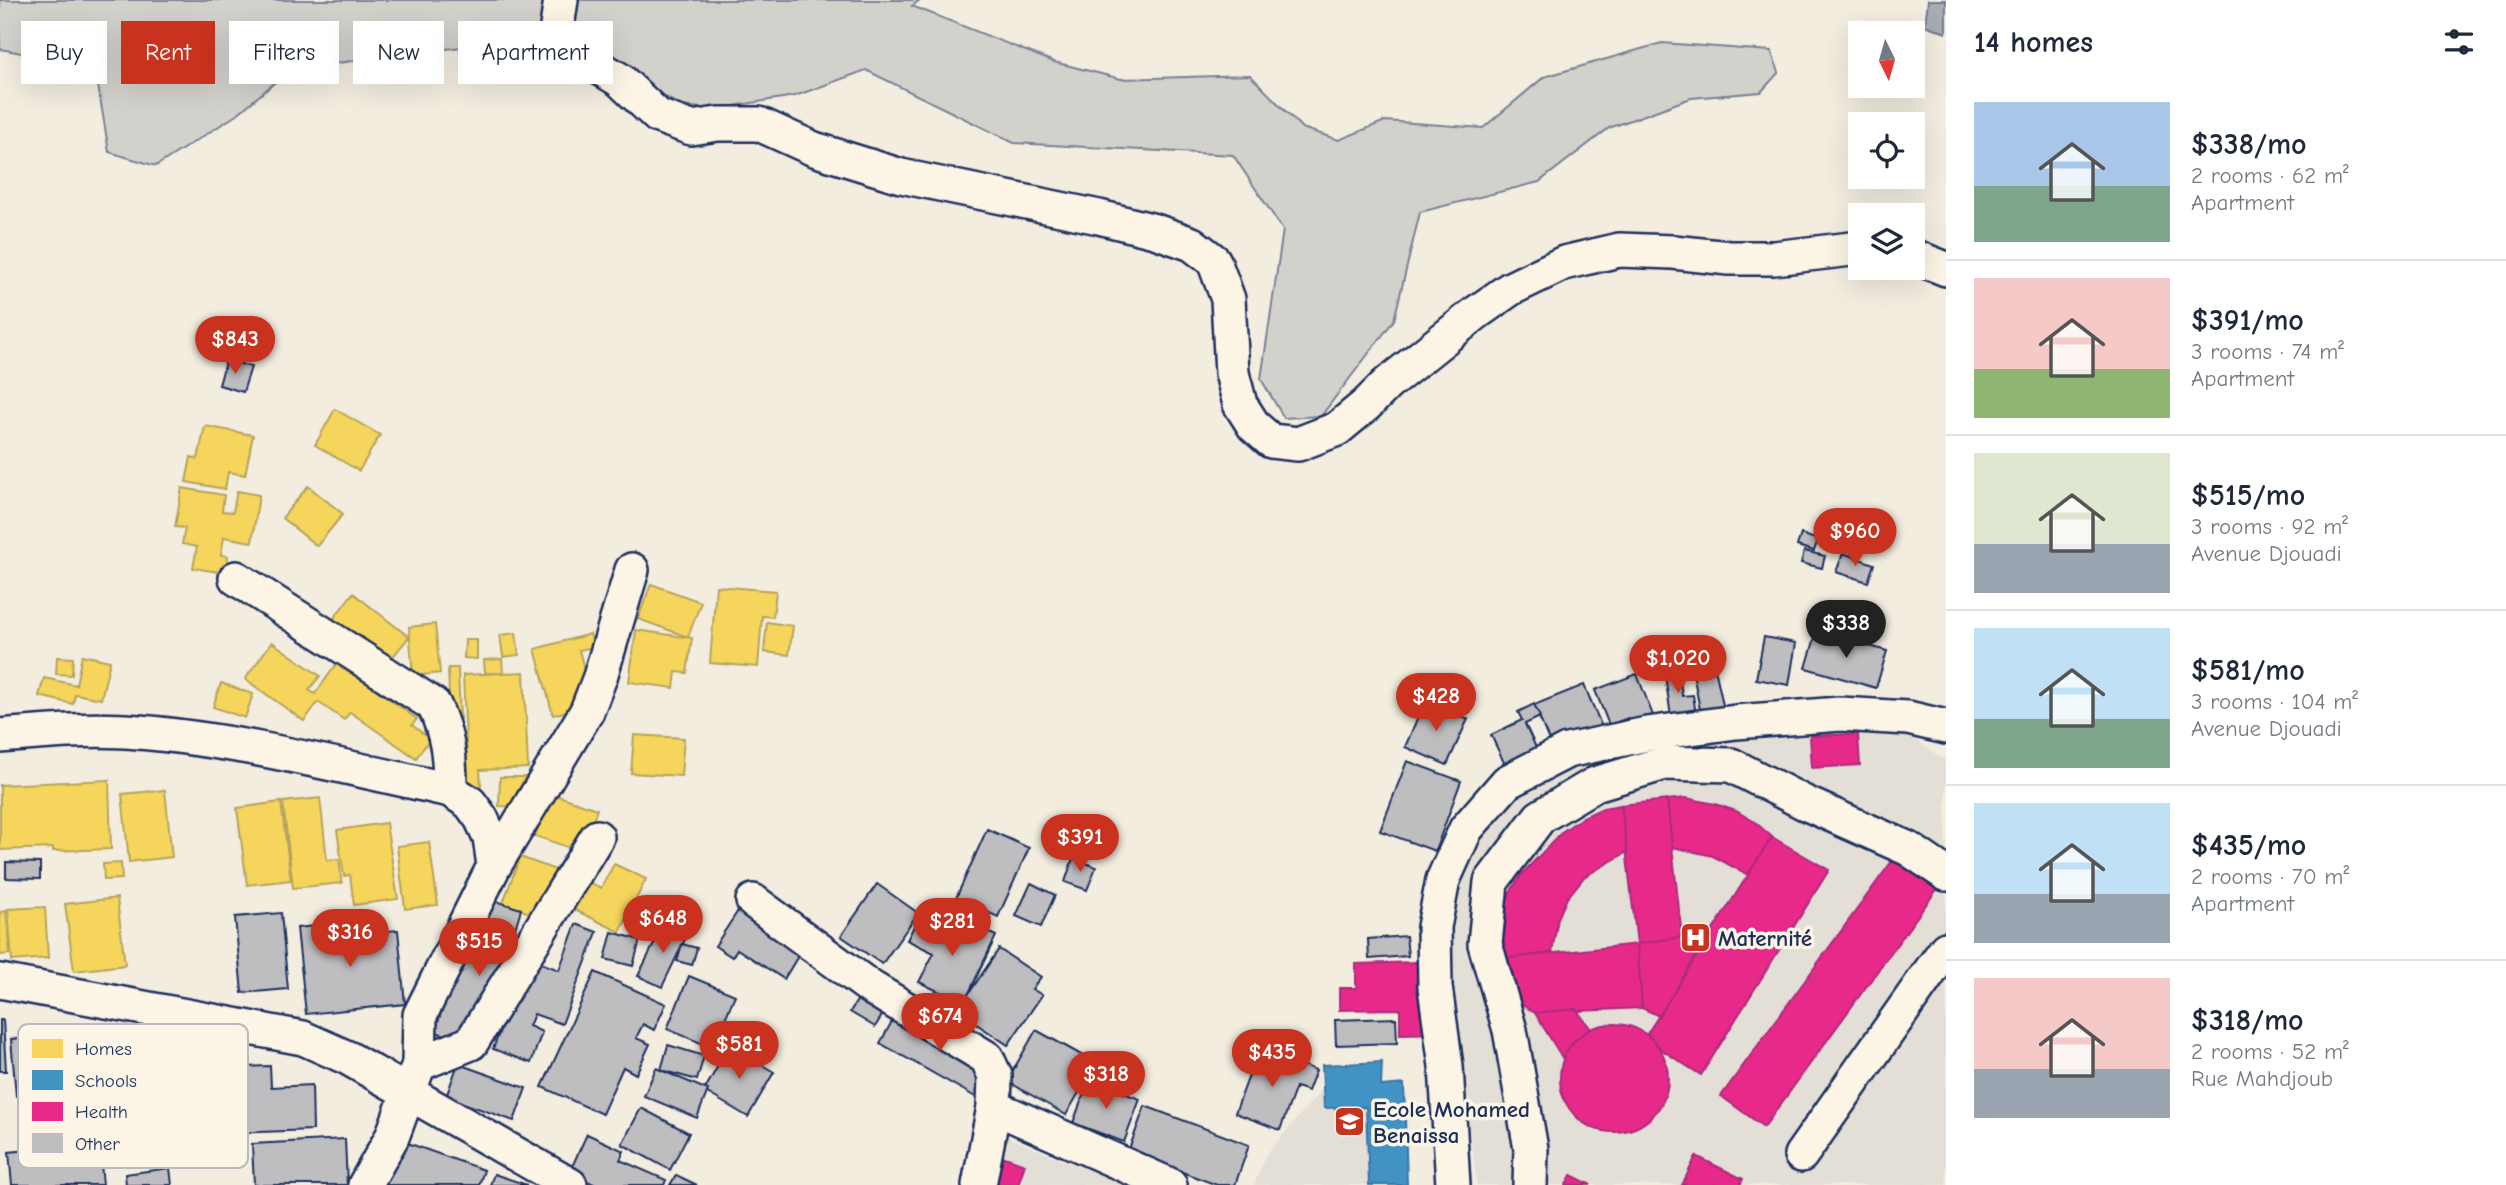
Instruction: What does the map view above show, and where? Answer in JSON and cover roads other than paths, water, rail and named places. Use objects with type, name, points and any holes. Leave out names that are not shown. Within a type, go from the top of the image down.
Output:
[{"type":"street","points":[[561,0],[557,27],[570,50],[620,80],[658,116],[691,128],[718,124],[759,124],[814,149],[901,176],[1099,217],[1155,231],[1192,244],[1214,261],[1228,299],[1232,373],[1240,404],[1254,426],[1271,441],[1298,444],[1337,429],[1387,384],[1476,313],[1510,289],[1563,263],[1619,250],[1763,258],[1848,249]]},
{"type":"street","points":[[1925,261],[1946,269]]},
{"type":"street","points":[[365,1185],[392,1137],[414,1079],[419,1015],[494,866],[587,712],[632,570]]},
{"type":"street","points":[[236,578],[434,705],[445,730],[450,756],[450,790]]},
{"type":"street","points":[[1453,1185],[1446,1066],[1434,986],[1434,928],[1443,880],[1466,829],[1507,782],[1567,751],[1647,734],[1736,722],[1840,715],[1908,719],[1946,727]]},
{"type":"street","points":[[0,736],[47,732],[137,732],[213,740],[450,790],[470,803],[481,818],[490,837],[494,866]]},
{"type":"street","points":[[1530,1185],[1531,1149],[1512,1043],[1485,944],[1491,882],[1540,817],[1595,784],[1665,763],[1731,765],[1805,803],[1909,849],[1946,874]]},
{"type":"street","points":[[414,1079],[471,1043],[597,837]]},
{"type":"street","points":[[753,901],[870,987],[987,1058],[995,1076],[994,1107],[980,1185]]},
{"type":"street","points":[[1801,1155],[1946,949]]},
{"type":"street","points":[[0,981],[229,1024]]},
{"type":"street","points":[[248,1028],[303,1038],[348,1058],[414,1079],[560,1182]]},
{"type":"street","points":[[994,1107],[1170,1185]]},
{"type":"place","name":"Maternité","points":[[1695,938]]},
{"type":"place","name":"Ecole Mohamed Benaissa","points":[[1350,1122]]}]
